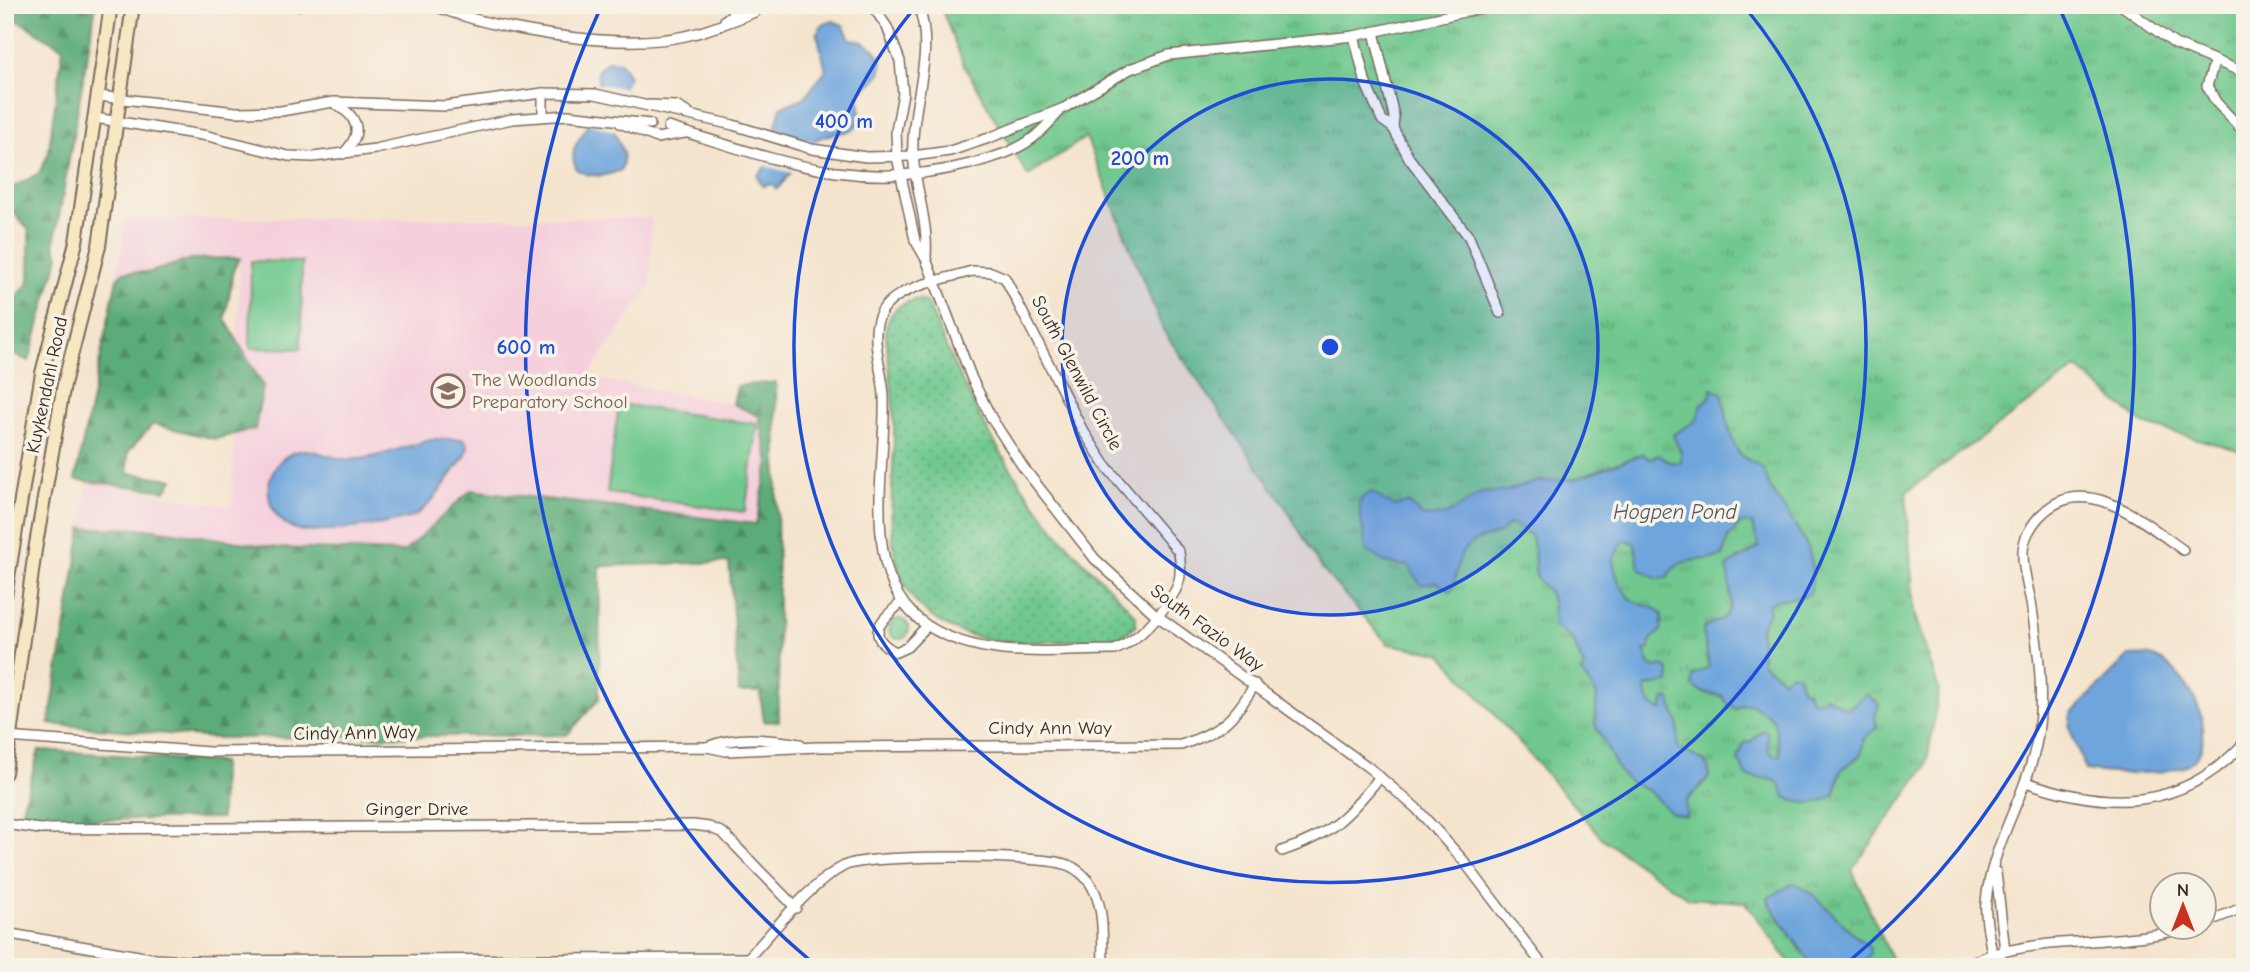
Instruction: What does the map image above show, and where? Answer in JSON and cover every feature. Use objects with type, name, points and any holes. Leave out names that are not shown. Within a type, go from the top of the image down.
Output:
[{"type":"main road","name":"Kuykendahl Road","points":[[5,596],[8,554],[42,373],[76,242],[111,5]]},
{"type":"main road","name":"Kuykendahl Road","points":[[5,773],[35,550],[64,384],[99,246],[133,5]]},
{"type":"main road","points":[[8,554],[35,550]]},
{"type":"main road","points":[[8,554],[33,565]]},
{"type":"street","points":[[290,5],[299,5]]},
{"type":"street","points":[[432,5],[494,26],[635,42],[684,36],[719,26],[755,12],[762,5]]},
{"type":"street","points":[[464,17],[468,5]]},
{"type":"street","points":[[719,26],[744,5]]},
{"type":"street","name":"South Fazio Way","points":[[872,5],[887,27],[900,61],[903,93],[896,131],[897,157],[915,240],[926,259],[933,283],[977,389],[1023,467],[1095,559],[1156,615],[1380,776],[1416,808],[1463,860],[1544,967]]},
{"type":"street","points":[[912,156],[925,58],[926,25],[918,5]]},
{"type":"street","points":[[1458,12],[1472,5]]},
{"type":"street","points":[[98,96],[236,112],[281,111],[333,102],[445,106],[542,93],[595,94],[646,105],[676,106],[690,114],[811,149],[852,156],[897,157],[950,151],[1064,108],[1130,69],[1169,55],[1374,33],[1458,12],[1488,9],[1496,5]]},
{"type":"street","points":[[2121,5],[2175,44],[2214,63],[2245,73]]},
{"type":"street","points":[[1374,33],[1395,116],[1393,128]]},
{"type":"street","points":[[1354,36],[1368,87],[1382,120],[1393,128],[1409,158],[1469,237],[1500,313]]},
{"type":"street","points":[[2214,63],[2207,86],[2216,102],[2245,132]]},
{"type":"street","points":[[542,93],[543,116]]},
{"type":"street","points":[[333,102],[349,111],[356,127],[352,145],[341,155]]},
{"type":"street","points":[[668,127],[804,168],[838,175],[899,176],[1000,156],[1032,139],[1064,108]]},
{"type":"street","points":[[685,133],[690,114]]},
{"type":"street","points":[[95,118],[208,136],[288,156],[341,155],[512,119],[543,116],[589,116],[618,122],[650,124]]},
{"type":"street","points":[[618,122],[657,138],[685,133]]},
{"type":"street","name":"South Fazio Way","points":[[912,156],[928,233],[926,259]]},
{"type":"street","name":"South Glenwild Circle","points":[[972,271],[991,272],[1005,278],[1014,290],[1082,429],[1106,466],[1180,552],[1181,570],[1176,590],[1136,639],[1115,650],[998,650],[965,644],[927,626],[902,602],[888,574],[880,532],[885,433],[877,335],[879,317],[895,298],[933,283],[972,271]]},
{"type":"street","points":[[1992,955],[1986,902],[1995,863],[2026,782],[2037,740],[2042,696],[2038,648],[2022,553],[2032,523],[2050,506],[2072,498],[2097,499],[2128,512],[2183,550]]},
{"type":"street","points":[[902,602],[880,621],[877,634],[883,645],[896,652],[907,646],[927,626]]},
{"type":"street","name":"Cindy Ann Way","points":[[9,738],[209,752],[706,747],[724,740],[763,739],[819,747],[1181,745],[1213,734],[1236,716],[1255,684]]},
{"type":"street","points":[[2026,782],[2061,794],[2101,801],[2136,801],[2167,795],[2200,780],[2245,742]]},
{"type":"street","points":[[1282,851],[1312,841],[1343,820],[1380,776]]},
{"type":"street","name":"Ginger Drive","points":[[5,824],[40,829],[693,825],[709,827],[723,834],[796,908]]},
{"type":"street","points":[[748,958],[828,876],[845,865],[862,860],[1042,859],[1064,863],[1077,870],[1088,881],[1099,906],[1102,967]]},
{"type":"street","points":[[1995,863],[2005,951]]},
{"type":"street","points":[[2218,918],[2245,907]]},
{"type":"street","points":[[5,933],[156,959],[186,961],[748,958],[757,967]]},
{"type":"street","points":[[1960,967],[2005,951],[2148,937]]},
{"type":"shaded area","name":"The Woodlands Preparatory School","points":[[651,218],[651,285],[587,377],[732,404],[759,415],[769,462],[757,524],[471,490],[404,552],[278,548],[155,529],[82,528],[88,481],[232,507],[240,258],[191,259],[151,272],[124,272],[117,278],[125,219]]},
{"type":"green space","points":[[5,5],[96,5],[54,245],[59,255],[29,361],[5,351],[5,312],[29,282],[29,230],[5,203],[5,192],[39,173],[48,155],[63,48],[5,13]]},
{"type":"green space","points":[[940,5],[2245,5],[2245,452],[2143,424],[2077,368],[1906,492],[1914,613],[1939,690],[1926,767],[1852,870],[1895,967],[1793,967],[1745,902],[1688,898],[1603,839],[1441,653],[1388,644],[1322,569],[1283,503],[1163,330],[1086,137],[1028,176],[964,65]]},
{"type":"green space","points":[[240,258],[234,268],[225,319],[263,386],[255,429],[215,439],[153,424],[128,452],[128,473],[173,479],[166,491],[75,480],[117,278],[124,272],[151,272],[191,259]]},
{"type":"green space","points":[[251,261],[302,262],[301,349],[250,348]]},
{"type":"green space","points":[[920,299],[928,304],[969,396],[1019,481],[1068,546],[1136,616],[1136,625],[1124,635],[1106,640],[1039,642],[973,636],[940,623],[917,604],[903,581],[895,554],[892,525],[894,421],[886,328],[894,311],[908,302]]},
{"type":"green space","points":[[776,382],[779,721],[764,722],[760,692],[739,692],[729,562],[600,566],[599,699],[567,735],[214,738],[49,724],[82,528],[155,529],[278,548],[404,552],[471,490],[756,524],[769,462],[759,416],[733,404],[737,386]]},
{"type":"green space","points":[[619,404],[758,424],[745,512],[607,493]]},
{"type":"green space","points":[[899,619],[906,622],[909,629],[906,636],[899,639],[892,636],[889,629],[892,622]]},
{"type":"green space","points":[[39,750],[222,762],[221,818],[32,821],[20,816]]},
{"type":"water","points":[[833,21],[843,25],[850,39],[869,45],[881,61],[879,75],[859,94],[861,120],[852,131],[833,134],[811,143],[777,189],[772,184],[763,186],[757,176],[765,167],[781,107],[804,98],[826,70],[817,33],[822,25]]},
{"type":"water","points":[[608,61],[620,62],[629,76],[623,87],[614,132],[623,159],[621,170],[594,176],[577,170],[573,156],[595,105],[598,91],[597,71]]},
{"type":"water","name":"Hogpen Pond","points":[[1712,389],[1722,393],[1729,429],[1737,450],[1763,469],[1771,489],[1802,537],[1812,563],[1810,593],[1779,599],[1769,604],[1768,614],[1760,629],[1762,663],[1783,679],[1791,673],[1798,675],[1802,689],[1808,691],[1811,700],[1821,700],[1826,696],[1848,708],[1866,694],[1879,704],[1875,716],[1877,727],[1864,738],[1861,755],[1841,770],[1835,793],[1824,800],[1798,802],[1785,797],[1782,788],[1774,780],[1746,775],[1738,759],[1744,743],[1752,741],[1761,731],[1767,732],[1769,751],[1775,756],[1780,755],[1774,720],[1752,704],[1742,705],[1737,709],[1722,696],[1704,693],[1693,686],[1693,676],[1709,667],[1703,630],[1707,625],[1723,618],[1730,608],[1728,567],[1759,546],[1752,524],[1741,523],[1728,538],[1723,556],[1684,562],[1677,565],[1667,578],[1657,579],[1639,568],[1635,543],[1624,540],[1613,559],[1622,587],[1632,600],[1655,609],[1662,615],[1661,630],[1650,641],[1650,649],[1644,650],[1650,665],[1655,668],[1663,666],[1669,670],[1669,683],[1646,686],[1648,698],[1655,707],[1662,710],[1665,699],[1669,698],[1678,723],[1678,748],[1699,758],[1708,770],[1709,777],[1686,801],[1686,816],[1671,813],[1649,791],[1631,783],[1620,773],[1595,725],[1597,695],[1582,673],[1584,667],[1573,640],[1553,626],[1552,600],[1537,578],[1533,543],[1526,531],[1508,524],[1495,535],[1469,545],[1461,555],[1451,591],[1436,582],[1421,585],[1408,566],[1386,563],[1366,550],[1359,504],[1363,497],[1372,492],[1392,506],[1409,503],[1423,517],[1447,515],[1481,493],[1506,491],[1535,482],[1574,479],[1643,454],[1649,459],[1658,455],[1669,462],[1681,463],[1681,452],[1673,435],[1697,420],[1701,405],[1710,397]]},
{"type":"water","points":[[437,439],[464,439],[468,445],[466,455],[432,501],[411,517],[360,527],[308,531],[286,524],[277,516],[271,505],[270,481],[274,470],[281,460],[292,453],[304,450],[344,459],[367,458]]},
{"type":"water","points":[[2129,656],[2151,656],[2163,662],[2186,684],[2201,715],[2203,730],[2202,745],[2196,758],[2188,764],[2175,769],[2144,773],[2086,770],[2069,727],[2071,714]]},
{"type":"water","points":[[1794,883],[1823,903],[1869,946],[1870,953],[1862,967],[1813,967],[1769,903],[1768,898]]},
{"type":"pier","points":[[598,84],[624,88],[617,132],[587,123]]},
{"type":"pier","points":[[772,130],[814,142],[796,174],[762,165]]},
{"type":"place","name":"The Woodlands Preparatory School","points":[[448,391]]}]
